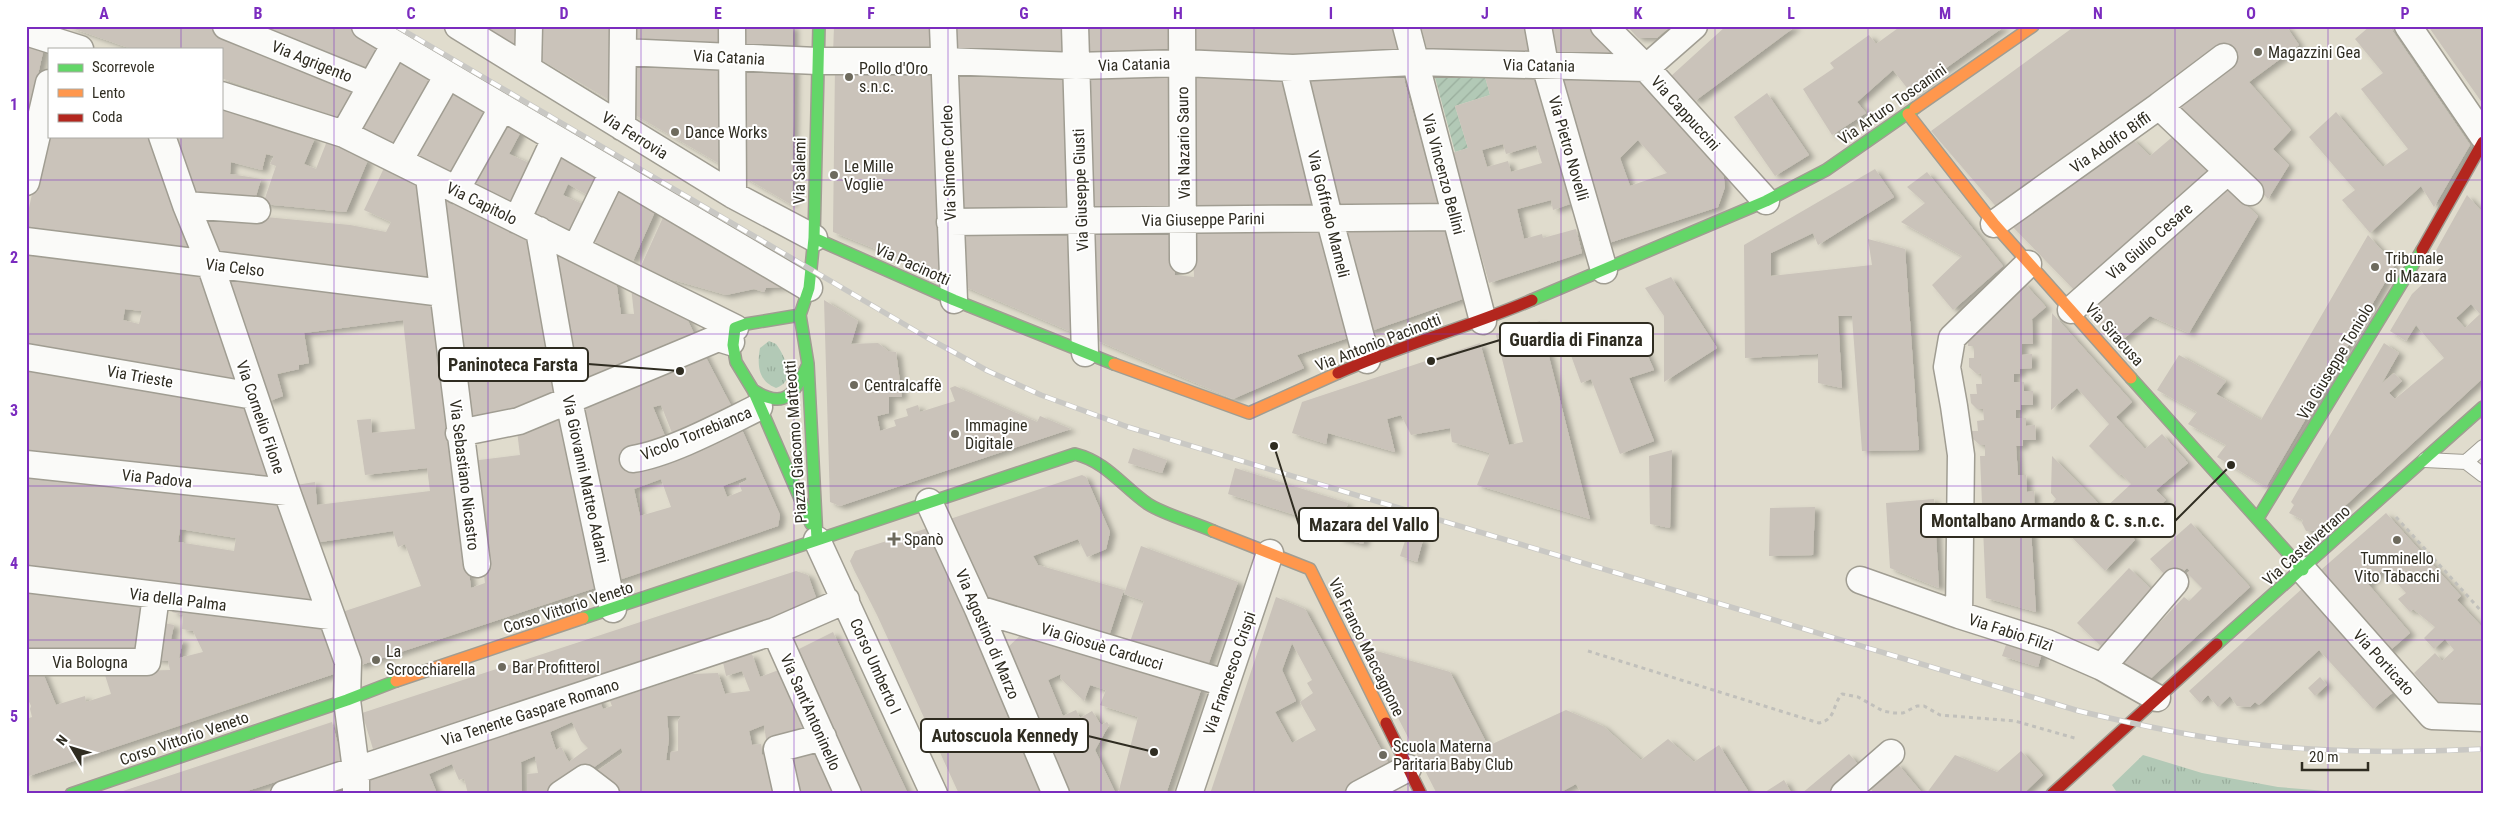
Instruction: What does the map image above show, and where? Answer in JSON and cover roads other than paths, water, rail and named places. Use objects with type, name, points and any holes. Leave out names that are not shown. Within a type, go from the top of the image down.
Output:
[{"type":"street","points":[[365,26],[612,174],[809,288]]},
{"type":"street","name":"Via Ferrovia","points":[[458,26],[733,195],[814,238]]},
{"type":"street","points":[[528,69],[529,26]]},
{"type":"street","points":[[622,126],[623,26]]},
{"type":"street","points":[[732,26],[733,195]]},
{"type":"street","name":"Via Salemi","points":[[800,315],[809,288],[814,238],[819,26]]},
{"type":"street","name":"Via Simone Corleo","points":[[943,26],[954,300]]},
{"type":"street","name":"Via Giuseppe Giusti","points":[[1075,26],[1085,353]]},
{"type":"street","name":"Via Nazario Sauro","points":[[1182,26],[1183,260]]},
{"type":"street","name":"Via Vincenzo Bellini","points":[[1406,26],[1483,321]]},
{"type":"street","name":"Via Pietro Novelli","points":[[1538,26],[1545,65],[1604,270]]},
{"type":"street","name":"Via Cappuccini","points":[[1604,26],[1646,68],[1766,201]]},
{"type":"street","points":[[1646,68],[1694,26]]},
{"type":"street","name":"Via Arturo Toscanini","points":[[1766,201],[1826,170],[2033,26]]},
{"type":"street","points":[[2408,26],[2483,136]]},
{"type":"street","name":"Via Agrigento","points":[[239,29],[370,85]]},
{"type":"street","points":[[26,32],[64,41]]},
{"type":"street","points":[[344,134],[370,85],[395,44]]},
{"type":"street","name":"Via Catania","points":[[623,52],[817,61],[944,61],[1076,66],[1182,63],[1293,68],[1414,62],[1646,68]]},
{"type":"street","name":"Via Adolfo Biffi","points":[[1994,224],[2224,57]]},
{"type":"street","name":"Via Goffredo Mameli","points":[[1293,68],[1329,217],[1367,360]]},
{"type":"street","points":[[399,161],[448,75]]},
{"type":"street","points":[[26,182],[48,87]]},
{"type":"street","name":"Via Capitolo","points":[[222,95],[344,134],[576,248],[733,335]]},
{"type":"street","points":[[2159,106],[2250,192]]},
{"type":"street","points":[[456,190],[502,108]]},
{"type":"street","name":"Via Siracusa","points":[[1908,114],[1994,224],[2028,264],[2072,310],[2303,570]]},
{"type":"street","name":"Via Cornelio Filone","points":[[163,138],[186,205],[210,264],[287,492],[348,662],[347,700],[356,782]]},
{"type":"street","points":[[528,225],[555,139]]},
{"type":"street","name":"Via Giuseppe Toniolo","points":[[2258,518],[2441,219],[2483,142]]},
{"type":"street","name":"Via Giulio Cesare","points":[[2072,310],[2227,172]]},
{"type":"street","points":[[576,248],[612,174]]},
{"type":"street","name":"Via Sebastiano Nicastro","points":[[429,177],[459,432],[477,564]]},
{"type":"street","name":"Via Antonio Pacinotti","points":[[1000,318],[1085,353],[1249,412],[1367,360],[1483,321],[1685,238],[1766,201]]},
{"type":"street","points":[[186,205],[257,210]]},
{"type":"street","name":"Via Giuseppe Parini","points":[[950,222],[1456,217]]},
{"type":"street","name":"Via Giovanni Matteo Adami","points":[[528,225],[569,401],[613,609]]},
{"type":"street","name":"Via Pacinotti","points":[[814,238],[954,300],[1000,318]]},
{"type":"street","name":"Via Celso","points":[[26,241],[443,293]]},
{"type":"street","points":[[1960,615],[1960,455],[1947,367],[1952,338],[2028,264]]},
{"type":"street","points":[[459,432],[519,421],[718,338],[733,335],[746,324],[800,315]]},
{"type":"street","name":"Piazza Giacomo Matteotti","points":[[800,315],[808,364],[817,540]]},
{"type":"street","name":"Piazza Giacomo Matteotti","points":[[733,335],[740,376],[756,399],[817,540]]},
{"type":"street","name":"Via Trieste","points":[[26,357],[254,396]]},
{"type":"street","points":[[756,399],[777,402],[788,397],[796,389],[808,364]]},
{"type":"street","name":"Vicolo Torrebianca","points":[[633,459],[654,453],[756,399]]},
{"type":"street","name":"Via Castelvetrano","points":[[2052,794],[2153,701],[2303,570],[2483,407]]},
{"type":"street","name":"Corso Vittorio Veneto","points":[[71,794],[347,700],[380,686],[1075,454],[1091,458],[1106,467],[1150,504],[1270,553]]},
{"type":"street","name":"Via Padova","points":[[26,464],[287,492]]},
{"type":"street","name":"Via Agostino di Marzo","points":[[929,502],[978,609],[1056,794]]},
{"type":"street","name":"Corso Umberto I","points":[[817,540],[934,794]]},
{"type":"street","name":"Via Franco Maccagnone","points":[[1270,553],[1310,568],[1421,794]]},
{"type":"street","name":"Via Francesco Crispi","points":[[1189,794],[1270,553]]},
{"type":"street","name":"Via Porticato","points":[[2303,570],[2432,716],[2483,718]]},
{"type":"street","name":"Via della Palma","points":[[26,579],[330,616]]},
{"type":"street","name":"Via Fabio Filzi","points":[[1860,580],[2047,643],[2102,667],[2153,701]]},
{"type":"street","points":[[2102,667],[2175,582]]},
{"type":"street","name":"Via Bologna","points":[[26,662],[147,662],[156,596]]},
{"type":"street","name":"Via Giosuè Carducci","points":[[978,609],[1225,683]]},
{"type":"street","name":"Via Tenente Gaspare Romano","points":[[284,794],[356,782],[775,631],[850,610]]},
{"type":"street","name":"Via Sant'Antoninello","points":[[775,631],[848,794]]},
{"type":"street","points":[[787,794],[777,749],[823,737]]},
{"type":"street","points":[[1844,794],[1890,754]]},
{"type":"street","points":[[1359,794],[1408,768]]},
{"type":"street","points":[[561,794],[585,778],[606,794]]},
{"type":"lane","points":[[2466,462],[2483,447]]},
{"type":"lane","points":[[2425,460],[2466,462],[2483,475]]},
{"type":"railway","points":[[396,26],[926,337],[988,371],[1041,395],[1128,427],[2079,711],[2223,740],[2303,749],[2363,751],[2483,749]]},
{"type":"place","name":"Magazzini Gea","points":[[2258,52]]},
{"type":"place","name":"Pollo d'Oro s.n.c.","points":[[849,77]]},
{"type":"place","name":"Dance Works","points":[[675,132]]},
{"type":"place","name":"Le Mille Voglie","points":[[834,175]]},
{"type":"place","name":"Tribunale di Mazara","points":[[2375,267]]},
{"type":"place","name":"Guardia di Finanza","points":[[1431,361]]},
{"type":"place","name":"Paninoteca Farsta","points":[[680,371]]},
{"type":"place","name":"Centralcaffè","points":[[854,385]]},
{"type":"place","name":"Immagine Digitale","points":[[955,434]]},
{"type":"place","name":"Mazara del Vallo","points":[[1274,446]]},
{"type":"place","name":"Montalbano Armando & C. s.n.c.","points":[[2231,465]]},
{"type":"place","name":"Spanò","points":[[894,539]]},
{"type":"place","name":"Tumminello Vito Tabacchi","points":[[2397,540]]},
{"type":"place","name":"La Scrocchiarella","points":[[376,660]]},
{"type":"place","name":"Bar Profitterol","points":[[502,667]]},
{"type":"place","name":"Autoscuola Kennedy","points":[[1154,752]]},
{"type":"place","name":"Scuola Materna Paritaria Baby Club","points":[[1383,755]]}]
